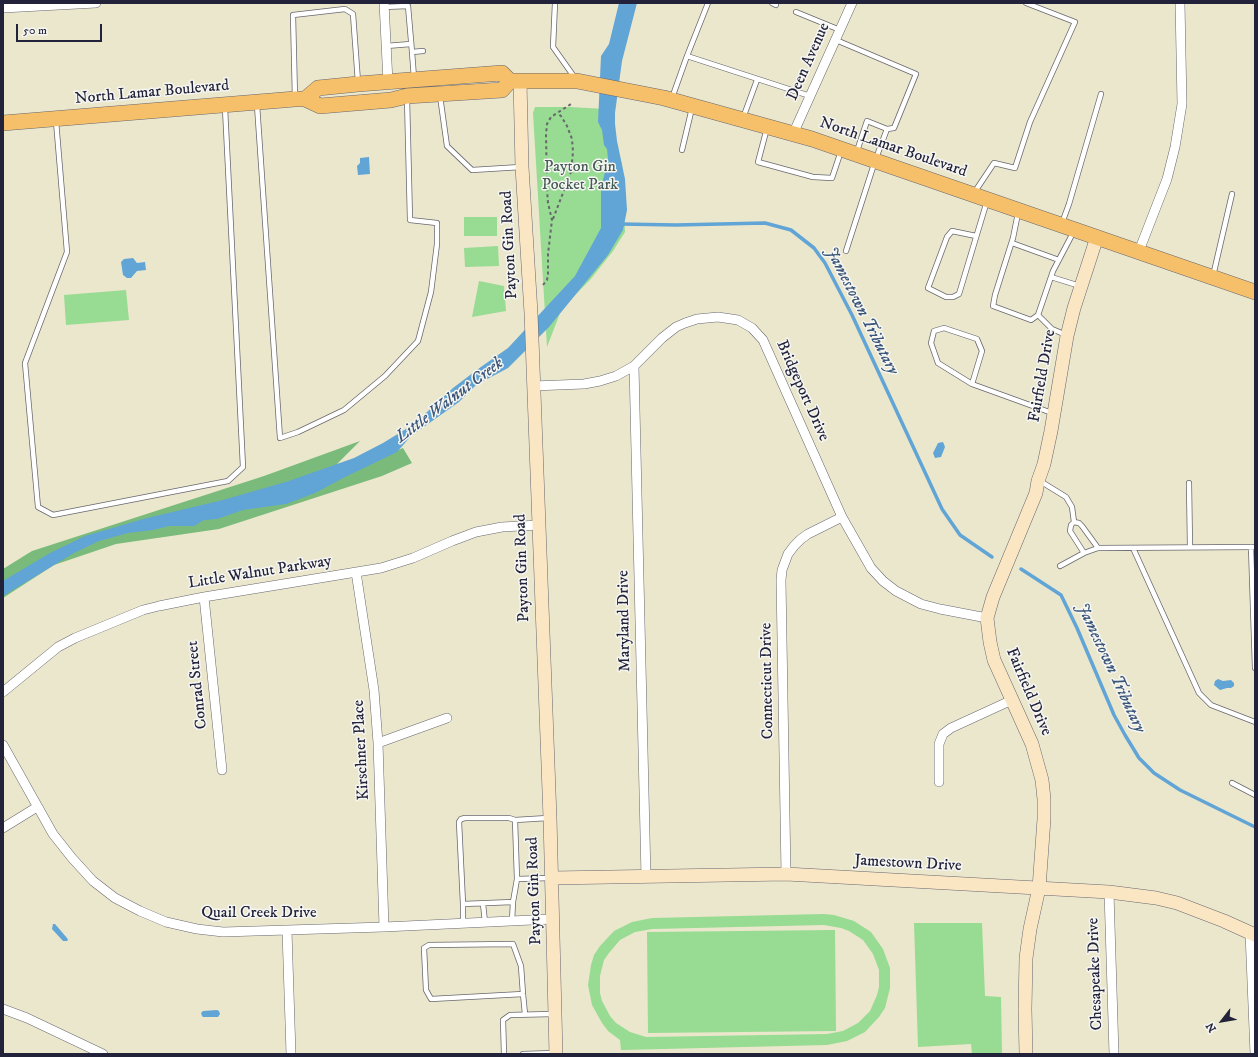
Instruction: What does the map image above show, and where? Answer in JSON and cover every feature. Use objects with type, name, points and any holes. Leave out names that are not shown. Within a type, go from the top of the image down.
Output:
[{"type":"main road","name":"North Lamar Boulevard","points":[[300,99],[318,88],[502,73],[515,81],[577,81],[668,99],[768,126],[842,150],[1255,292]]},
{"type":"main road","name":"North Lamar Boulevard","points":[[3,123],[300,99],[320,106],[391,100],[407,96],[502,90],[515,81]]},
{"type":"street","points":[[3,8],[96,3]]},
{"type":"street","name":"Deen Avenue","points":[[793,134],[852,3]]},
{"type":"street","points":[[1139,251],[1167,179],[1175,148],[1182,104],[1180,3]]},
{"type":"street","points":[[384,5],[388,82]]},
{"type":"street","name":"Payton Gin Road","points":[[515,81],[531,313],[550,818],[556,1053]]},
{"type":"street","name":"Fairfield Drive","points":[[1026,1054],[1026,958],[1039,888],[1044,799],[1042,780],[1032,744],[994,660],[990,642],[988,618],[993,597],[1036,493],[1038,481],[1044,464],[1054,414],[1067,336],[1097,237]]},
{"type":"street","name":"Bridgeport Drive","points":[[533,386],[584,384],[616,376],[634,366],[662,338],[676,327],[697,319],[718,317],[738,320],[752,328],[763,340],[842,517],[871,568],[896,592],[921,604],[988,618]]},
{"type":"street","name":"Maryland Drive","points":[[634,366],[646,877]]},
{"type":"street","name":"Connecticut Drive","points":[[786,874],[782,570],[788,554],[801,539],[842,517]]},
{"type":"street","name":"Little Walnut Parkway","points":[[3,692],[58,647],[75,638],[143,610],[204,597],[382,568],[407,560],[452,540],[476,532],[502,527],[539,525]]},
{"type":"street","name":"Kirschner Place","points":[[356,572],[374,690],[378,743],[384,927]]},
{"type":"street","name":"Conrad Street","points":[[204,597],[222,770]]},
{"type":"street","points":[[939,782],[939,744],[943,734],[951,728],[1012,700]]},
{"type":"street","points":[[378,743],[447,718]]},
{"type":"street","name":"Quail Creek Drive","points":[[3,745],[37,807],[54,834],[92,881],[115,898],[166,922],[197,929],[223,932],[287,931],[553,919]]},
{"type":"street","points":[[3,828],[37,807]]},
{"type":"street","name":"Jamestown Drive","points":[[552,878],[786,874],[1108,892],[1156,898],[1177,903],[1253,934]]},
{"type":"street","name":"Chesapeake Drive","points":[[1108,892],[1114,1054]]},
{"type":"street","points":[[287,931],[291,1054]]},
{"type":"street","points":[[1253,934],[1255,1054]]},
{"type":"street","points":[[3,1008],[102,1054]]},
{"type":"lane","points":[[345,3],[345,9]]},
{"type":"lane","points":[[555,3],[553,47],[577,81]]},
{"type":"lane","points":[[668,99],[708,3]]},
{"type":"lane","points":[[973,195],[994,163],[1015,168],[1030,122],[1076,22],[1026,3]]},
{"type":"lane","points":[[384,5],[408,6],[414,80]]},
{"type":"lane","points":[[300,99],[293,15],[345,9],[353,14],[358,84]]},
{"type":"lane","points":[[796,12],[840,30]]},
{"type":"lane","points":[[836,40],[916,74],[894,128],[887,129],[867,121],[856,155]]},
{"type":"lane","points":[[386,46],[411,44]]},
{"type":"lane","points":[[412,52],[423,50]]},
{"type":"lane","points":[[687,56],[756,80],[810,96]]},
{"type":"lane","points":[[743,120],[756,80]]},
{"type":"lane","points":[[440,94],[447,146],[472,170],[522,167]]},
{"type":"lane","points":[[1018,210],[1012,243],[995,295],[993,306],[1031,320],[1038,315],[1051,277],[1059,260],[1068,227],[1069,204],[1101,94]]},
{"type":"lane","points":[[257,103],[280,438],[298,432],[344,410],[385,376],[418,341],[431,292],[438,244],[437,223],[410,220],[407,96]]},
{"type":"lane","points":[[56,119],[67,252],[25,363],[38,507],[53,515],[228,481],[243,467],[224,106]]},
{"type":"lane","points":[[682,150],[692,106]]},
{"type":"lane","points":[[768,126],[758,162],[812,177],[832,178],[842,150]]},
{"type":"lane","points":[[846,251],[887,129]]},
{"type":"lane","points":[[1213,277],[1232,194]]},
{"type":"lane","points":[[976,236],[952,231],[947,237],[928,288],[946,297],[954,297],[959,294],[988,200]]},
{"type":"lane","points":[[1012,243],[1059,260]]},
{"type":"lane","points":[[1051,277],[1081,286]]},
{"type":"lane","points":[[1038,315],[1052,329],[1067,336]]},
{"type":"lane","points":[[972,384],[982,351],[977,339],[944,328],[934,331],[931,343],[938,363],[972,384],[1054,414]]},
{"type":"lane","points":[[1038,481],[1066,497],[1072,507],[1074,522],[1071,525],[1070,531],[1084,553]]},
{"type":"lane","points":[[1189,483],[1190,547]]},
{"type":"lane","points":[[1074,522],[1079,523],[1082,526],[1098,548]]},
{"type":"lane","points":[[1060,566],[1084,553],[1098,548],[1253,547],[1255,668]]},
{"type":"lane","points":[[1133,548],[1199,693],[1211,705],[1255,722]]},
{"type":"lane","points":[[1232,783],[1255,795]]},
{"type":"lane","points":[[463,924],[459,822],[461,819],[509,818],[515,820],[550,818]]},
{"type":"lane","points":[[512,921],[513,902],[517,879],[515,820]]},
{"type":"lane","points":[[517,879],[552,878]]},
{"type":"lane","points":[[463,904],[513,902]]},
{"type":"lane","points":[[483,904],[484,922]]},
{"type":"lane","points":[[523,994],[432,999],[426,990],[424,948],[429,945],[513,944],[521,966],[525,1014]]},
{"type":"lane","points":[[504,1054],[503,1020],[510,1015],[555,1014]]},
{"type":"lane","points":[[523,1054],[556,1053]]},
{"type":"path","points":[[543,285],[547,280],[548,274],[548,254],[552,220],[547,189],[547,124],[551,117],[571,104]]},
{"type":"path","points":[[552,220],[571,172],[573,152],[572,139],[567,126],[561,116],[557,113]]},
{"type":"green space","name":"Payton Gin Pocket Park","points":[[535,107],[605,109],[622,164],[625,232],[613,251],[590,280],[562,308],[547,347],[533,113]]},
{"type":"green space","points":[[464,217],[497,217],[497,236],[464,236]]},
{"type":"green space","points":[[498,246],[499,266],[465,267],[464,248]]},
{"type":"green space","points":[[479,281],[504,286],[506,311],[472,317]]},
{"type":"green space","points":[[126,290],[129,320],[66,325],[64,295]]},
{"type":"green space","points":[[360,441],[337,464],[382,456],[403,448],[412,463],[382,476],[219,529],[116,544],[54,565],[3,598],[3,569],[32,551],[264,476]]},
{"type":"green space","points":[[824,914],[834,915],[854,921],[871,932],[883,949],[890,968],[890,988],[885,1008],[865,1032],[847,1041],[827,1045],[621,1050],[620,1040],[608,1031],[592,1005],[588,985],[591,965],[594,955],[600,946],[614,931],[632,922],[652,918]],"holes":[[[824,925],[841,928],[863,940],[873,954],[879,970],[879,987],[870,1011],[858,1023],[843,1031],[827,1034],[646,1037],[630,1032],[616,1023],[610,1016],[602,1001],[600,993],[600,976],[604,960],[620,940],[635,932],[652,929]]]},
{"type":"green space","points":[[914,923],[982,923],[985,996],[1001,997],[1002,1054],[972,1054],[971,1044],[918,1047]]},
{"type":"green space","points":[[835,930],[836,1031],[648,1033],[647,932]]},
{"type":"water","name":"Little Walnut Creek","points":[[619,3],[637,3],[622,61],[615,113],[617,141],[625,179],[627,210],[623,230],[608,255],[549,327],[508,368],[476,385],[459,402],[411,436],[397,452],[315,493],[286,504],[243,510],[217,519],[204,520],[194,526],[169,526],[153,530],[128,533],[99,541],[74,553],[3,596],[3,581],[50,553],[85,536],[143,519],[223,500],[289,481],[354,458],[383,443],[414,424],[453,388],[508,348],[575,276],[601,228],[601,188],[605,172],[609,168],[607,149],[604,145],[602,130],[598,122],[601,56],[609,44]]},
{"type":"water","points":[[369,157],[370,174],[358,175],[357,166],[360,163],[360,158]]},
{"type":"water","points":[[133,258],[137,263],[145,262],[146,270],[137,271],[131,278],[127,278],[123,275],[121,262],[124,259]]},
{"type":"water","points":[[943,442],[945,447],[941,457],[935,458],[933,453],[938,443]]},
{"type":"water","points":[[1218,679],[1223,681],[1231,680],[1234,683],[1234,686],[1220,690],[1214,685],[1215,681]]},
{"type":"water","points":[[53,924],[55,924],[67,938],[67,941],[63,941],[52,929]]},
{"type":"water","points":[[217,1010],[220,1014],[218,1017],[203,1017],[201,1013],[203,1011]]},
{"type":"waterway","name":"Jamestown Tributary","points":[[620,224],[676,225],[765,223],[791,230],[814,248],[825,263],[852,315],[942,509],[960,535],[992,557]]},
{"type":"waterway","name":"Jamestown Tributary","points":[[1021,569],[1061,595],[1077,628],[1114,715],[1139,758],[1154,773],[1180,790],[1255,827]]}]
